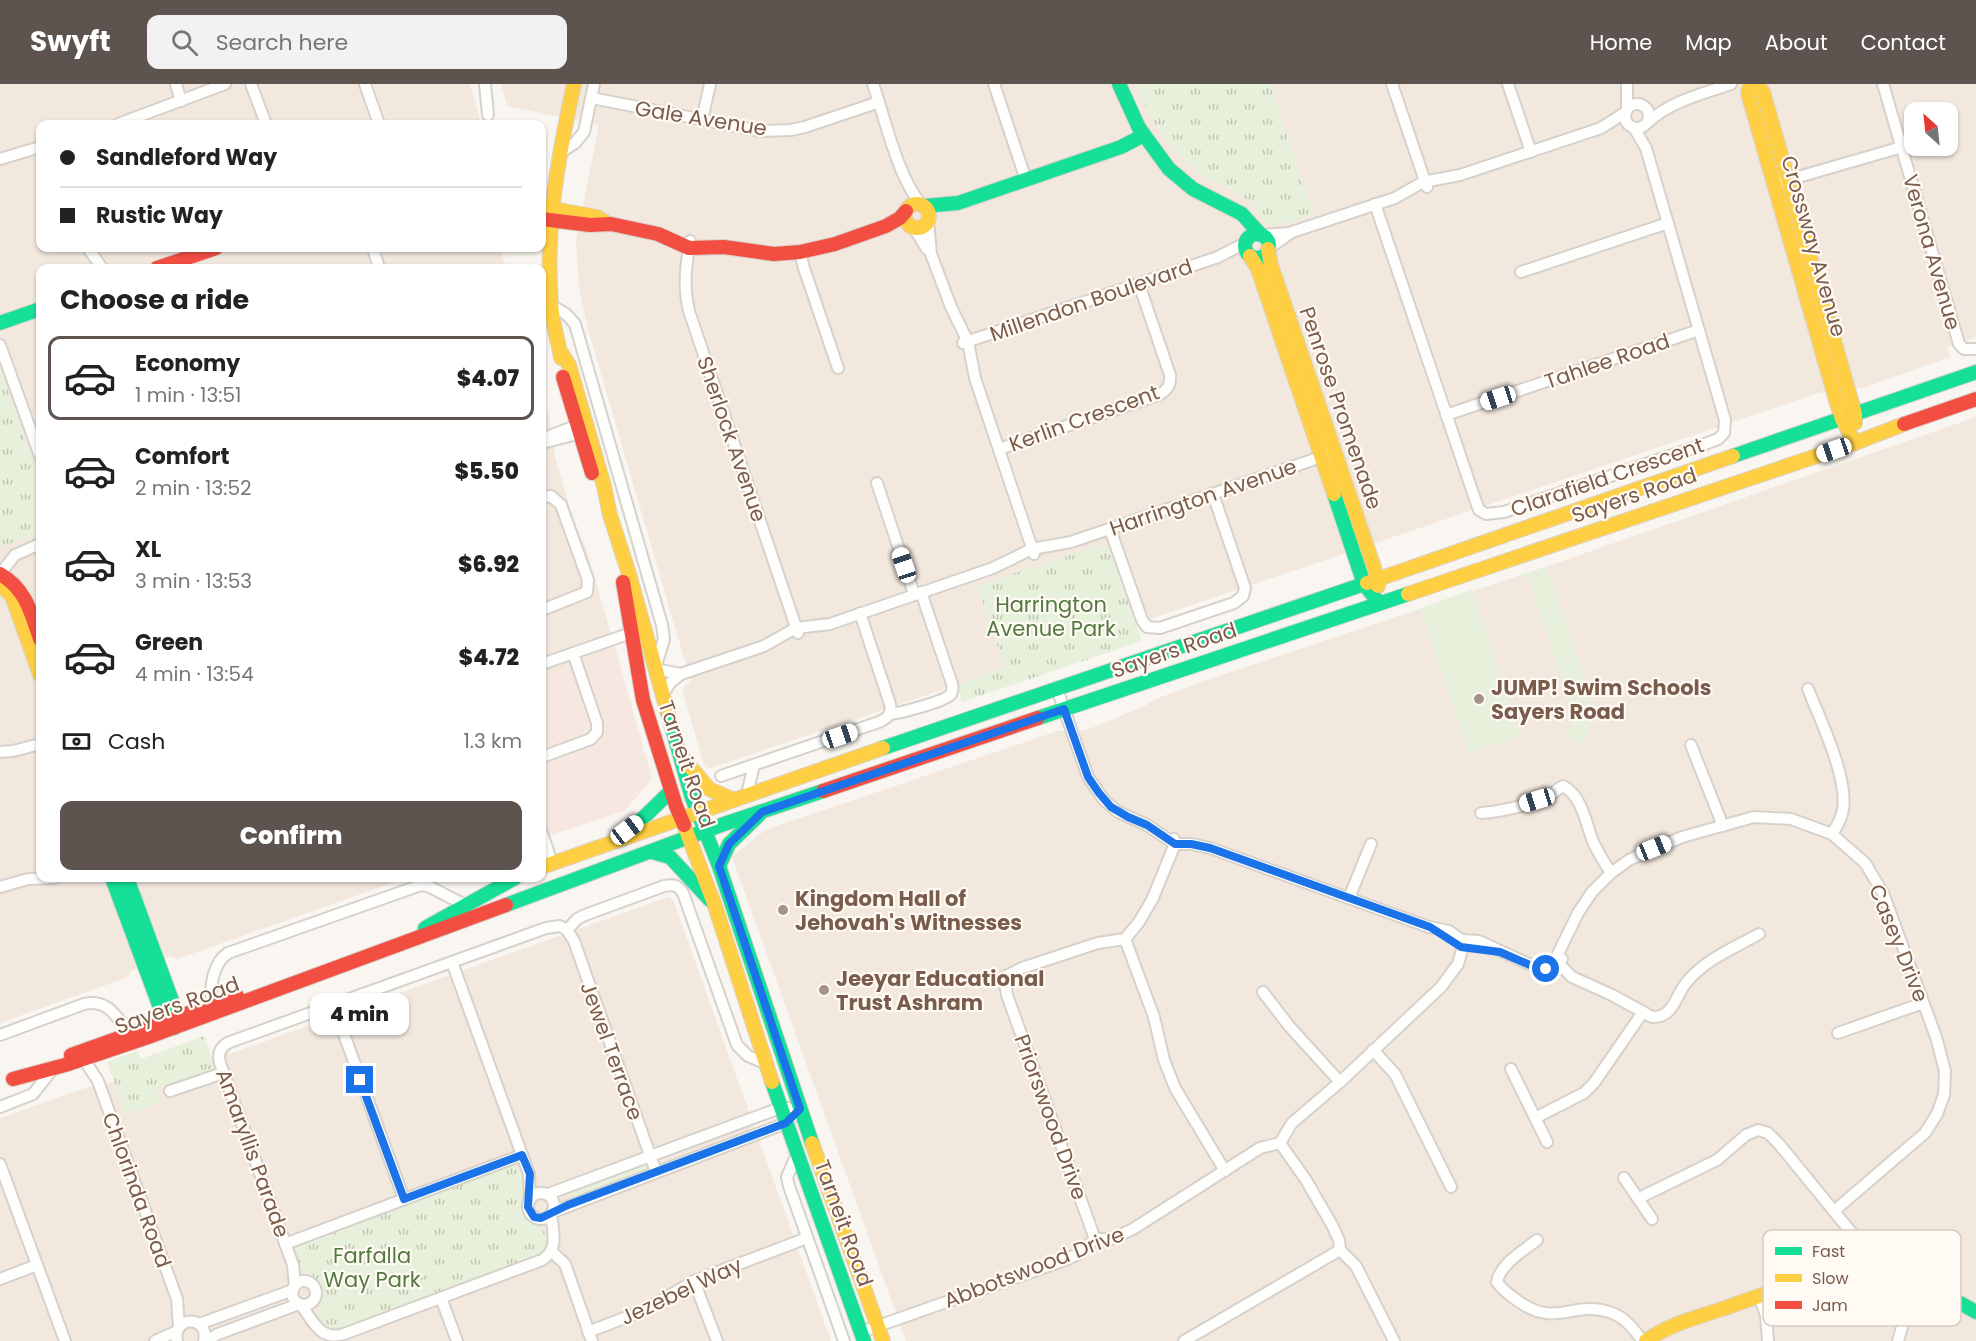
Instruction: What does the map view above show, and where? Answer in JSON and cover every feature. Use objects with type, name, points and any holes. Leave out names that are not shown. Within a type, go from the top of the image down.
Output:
[{"type":"main road","points":[[1119,84],[1144,135],[1165,162],[1189,186],[1224,202],[1248,219],[1262,235],[1268,243],[1268,249],[1261,257],[1247,248],[1250,235],[1262,235]]},
{"type":"main road","name":"Crossway Avenue","points":[[1750,84],[1748,93],[1781,182],[1855,443]]},
{"type":"main road","name":"Crossway Avenue","points":[[1756,84],[1763,92],[1781,182]]},
{"type":"main road","name":"Tarneit Road","points":[[572,86],[561,152],[546,214],[551,305],[560,351],[569,365],[582,428],[629,574],[696,812],[719,866],[800,1109],[883,1341]]},
{"type":"main road","points":[[874,231],[922,228],[958,203],[1121,147],[1144,135]]},
{"type":"main road","points":[[546,214],[597,217],[611,224],[658,234],[673,232],[690,245],[711,240],[724,247],[774,254],[800,252],[835,244],[874,231],[894,222],[914,204],[958,203]]},
{"type":"main road","points":[[923,205],[929,213],[928,222]]},
{"type":"main road","points":[[906,211],[906,222],[913,228]]},
{"type":"main road","name":"Penrose Promenade","points":[[1235,211],[1246,230],[1247,248],[1258,269],[1328,455],[1378,579],[1379,603]]},
{"type":"main road","name":"Penrose Promenade","points":[[1268,249],[1270,265],[1328,455],[1364,584],[1379,603]]},
{"type":"main road","points":[[166,264],[195,252]]},
{"type":"main road","points":[[0,323],[36,310]]},
{"type":"main road","name":"Sayers Road","points":[[547,865],[732,799],[1364,584],[1976,372]]},
{"type":"main road","name":"Sayers Road","points":[[6,1081],[52,1070],[130,1034],[314,975],[546,892],[706,831],[1855,443],[1976,399]]},
{"type":"main road","name":"Tarneit Road","points":[[615,533],[644,700],[671,790],[715,906],[780,1108],[862,1336]]},
{"type":"main road","points":[[0,574],[9,578],[21,589],[36,628]]},
{"type":"main road","points":[[0,584],[12,596],[36,664]]},
{"type":"main road","points":[[679,753],[709,789],[732,799]]},
{"type":"main road","points":[[612,842],[642,819],[671,790]]},
{"type":"main road","points":[[719,866],[729,844],[762,812]]},
{"type":"main road","points":[[652,852],[670,857],[715,906]]},
{"type":"main road","points":[[114,882],[172,1022]]},
{"type":"main road","points":[[128,882],[172,1022]]},
{"type":"main road","name":"Sayers Road","points":[[387,948],[507,882]]},
{"type":"main road","name":"Sayers Road","points":[[6,1081],[172,1022]]},
{"type":"main road","points":[[1644,1341],[1671,1326],[1763,1295]]},
{"type":"main road","points":[[1961,1303],[1976,1312]]},
{"type":"street","points":[[176,84],[181,101]]},
{"type":"street","points":[[150,119],[181,101],[225,84]]},
{"type":"street","points":[[251,84],[264,120]]},
{"type":"street","points":[[365,84],[378,120]]},
{"type":"street","points":[[485,84],[488,115]]},
{"type":"street","points":[[561,152],[581,138],[594,84]]},
{"type":"street","points":[[702,120],[710,84]]},
{"type":"street","points":[[873,84],[904,178],[914,196],[923,205]]},
{"type":"street","points":[[994,84],[1026,180]]},
{"type":"street","points":[[1392,84],[1426,184]]},
{"type":"street","points":[[1508,84],[1531,152]]},
{"type":"street","points":[[1628,84],[1648,112],[1648,122]]},
{"type":"street","points":[[1628,84],[1626,121],[1633,127]]},
{"type":"street","points":[[1602,128],[1641,128],[1656,114],[1675,103],[1731,84]]},
{"type":"street","name":"Verona Avenue","points":[[1883,84],[1957,339],[1964,349],[1976,348]]},
{"type":"street","name":"Gale Avenue","points":[[592,98],[759,131],[791,130],[879,102]]},
{"type":"street","points":[[1262,235],[1292,232],[1395,198],[1412,196],[1426,184],[1447,183],[1460,176],[1602,128],[1634,104],[1675,103]]},
{"type":"street","name":"Clarafield Crescent","points":[[1646,148],[1648,122]]},
{"type":"street","name":"Clarafield Crescent","points":[[1375,204],[1479,510],[1493,515],[1705,444],[1722,436],[1725,420],[1646,148],[1633,127]]},
{"type":"street","points":[[1781,182],[1902,147]]},
{"type":"street","points":[[0,159],[36,148]]},
{"type":"street","points":[[904,178],[906,211]]},
{"type":"street","points":[[928,222],[931,254]]},
{"type":"street","points":[[1521,272],[1668,223]]},
{"type":"street","points":[[913,228],[931,254],[951,307],[953,328],[966,342],[965,360],[975,378],[1034,552]]},
{"type":"street","points":[[1268,249],[1292,232]]},
{"type":"street","name":"Sherlock Avenue","points":[[690,245],[685,284],[689,311],[797,631]]},
{"type":"street","name":"Millendon Boulevard","points":[[966,342],[1247,248]]},
{"type":"street","points":[[90,252],[99,264]]},
{"type":"street","points":[[800,252],[838,368]]},
{"type":"street","name":"Kerlin Crescent","points":[[999,449],[1158,395],[1167,389],[1170,375],[1139,284]]},
{"type":"street","points":[[551,305],[570,317],[575,324],[662,626],[664,639],[655,669]]},
{"type":"street","name":"Tahlee Road","points":[[1446,415],[1699,330]]},
{"type":"street","points":[[0,345],[36,445]]},
{"type":"street","points":[[546,441],[582,428]]},
{"type":"street","name":"Harrington Avenue","points":[[655,669],[681,674],[764,646],[797,631],[830,624],[1034,552],[1071,542],[1328,455]]},
{"type":"street","points":[[721,776],[879,722],[890,714],[948,697],[952,690],[952,684],[877,483]]},
{"type":"street","points":[[1110,529],[1142,620],[1147,627],[1160,628],[1234,603],[1243,596],[1245,588],[1213,494]]},
{"type":"street","points":[[546,497],[552,496],[561,505],[589,587],[587,592],[546,608]]},
{"type":"street","points":[[0,574],[15,555],[36,546]]},
{"type":"street","points":[[860,613],[890,704],[890,714]]},
{"type":"street","points":[[546,663],[631,633]]},
{"type":"street","points":[[546,756],[591,739],[597,732],[597,723],[573,653]]},
{"type":"street","points":[[662,696],[670,683],[681,674]]},
{"type":"street","points":[[1057,689],[1088,777],[1099,793],[1118,812],[1147,825],[1161,828],[1173,840],[1195,839],[1210,848],[1430,927],[1461,944],[1479,941],[1515,958],[1545,964],[1557,962],[1572,977],[1653,1017],[1666,1015],[1684,985],[1702,967],[1759,934]]},
{"type":"street","points":[[1808,689],[1840,776],[1843,792],[1840,821],[1832,834]]},
{"type":"street","points":[[0,752],[13,751],[36,744]]},
{"type":"street","points":[[1691,745],[1723,826]]},
{"type":"street","points":[[747,794],[754,765]]},
{"type":"street","points":[[1481,813],[1497,812],[1537,800],[1551,795],[1563,786],[1576,799],[1593,842],[1611,873]]},
{"type":"street","name":"Casey Drive","points":[[1557,962],[1573,924],[1592,892],[1611,873],[1629,860],[1682,837],[1754,817],[1791,819],[1832,834],[1865,863],[1883,893],[1936,1037],[1945,1071],[1944,1095],[1937,1114],[1925,1133],[1834,1211]]},
{"type":"street","points":[[1173,840],[1152,900],[1139,922],[1125,939],[1154,1017],[1164,1060],[1175,1088],[1225,1171]]},
{"type":"street","points":[[1349,898],[1371,844]]},
{"type":"street","points":[[0,887],[36,879]]},
{"type":"street","name":"Sayers Road","points":[[215,1008],[211,996],[213,981],[217,965],[224,956],[421,882]]},
{"type":"street","points":[[425,882],[465,905]]},
{"type":"street","points":[[404,1199],[333,1004],[546,928],[560,926],[567,930],[585,915],[664,886],[677,886],[683,893],[738,1045],[748,1056],[765,1063]]},
{"type":"street","name":"Jewel Terrace","points":[[567,930],[574,941],[656,1172]]},
{"type":"street","name":"Priorswood Drive","points":[[1095,1239],[1011,1006],[1004,977],[1022,968],[1098,943],[1125,939]]},
{"type":"street","points":[[1394,1341],[1356,1266],[1340,1251],[1332,1225],[1306,1180],[1280,1143],[1292,1123],[1340,1082],[1445,982],[1461,944]]},
{"type":"street","points":[[452,962],[530,1174],[553,1200],[553,1238],[549,1254]]},
{"type":"street","points":[[1263,992],[1289,1026],[1340,1082]]},
{"type":"street","name":"Sayers Road","points":[[0,1035],[90,1003],[109,1008],[130,1034]]},
{"type":"street","points":[[1838,1033],[1923,1003]]},
{"type":"street","name":"Amaryllis Parade","points":[[294,1288],[293,1265],[223,1073],[219,1056],[220,1050],[226,1044],[333,1004]]},
{"type":"street","points":[[1535,1118],[1584,1093],[1594,1083],[1643,1012]]},
{"type":"street","points":[[1372,1050],[1395,1074],[1451,1187]]},
{"type":"street","name":"Chlorinda Road","points":[[87,1054],[177,1299],[178,1333]]},
{"type":"street","points":[[1511,1069],[1547,1142]]},
{"type":"street","points":[[0,1107],[33,1094],[52,1070]]},
{"type":"street","points":[[170,1091],[223,1073]]},
{"type":"street","points":[[530,1200],[538,1193],[547,1194],[780,1108],[800,1109]]},
{"type":"street","points":[[534,1217],[545,1218],[552,1213],[656,1172],[786,1123],[800,1109]]},
{"type":"street","points":[[1639,1198],[1717,1160],[1746,1135],[1758,1130],[1768,1133],[1779,1144],[1849,1230]]},
{"type":"street","name":"Abbotswood Drive","points":[[862,1336],[878,1326],[1068,1259],[1095,1239],[1112,1239],[1133,1229],[1260,1148],[1280,1143]]},
{"type":"street","points":[[797,1154],[787,1180],[844,1341]]},
{"type":"street","points":[[285,1244],[522,1155]]},
{"type":"street","points":[[0,1164],[65,1341]]},
{"type":"street","points":[[530,1174],[528,1207],[553,1238]]},
{"type":"street","points":[[1624,1178],[1652,1219]]},
{"type":"street","name":"Jezebel Way","points":[[590,1336],[645,1310],[694,1281],[807,1238]]},
{"type":"street","points":[[1537,1240],[1505,1266],[1497,1282],[1503,1290],[1537,1313],[1550,1315],[1588,1309],[1612,1313],[1627,1322],[1644,1341]]},
{"type":"street","points":[[1184,1341],[1340,1251]]},
{"type":"street","points":[[549,1254],[567,1274],[590,1336]]},
{"type":"street","points":[[294,1288],[292,1297],[315,1322],[319,1330],[330,1339],[441,1298],[549,1254]]},
{"type":"street","points":[[0,1279],[37,1265]]},
{"type":"street","name":"Amaryllis Parade","points":[[293,1265],[308,1282]]},
{"type":"street","points":[[694,1281],[717,1341]]},
{"type":"street","points":[[155,1341],[178,1333],[186,1322],[196,1323],[294,1288],[301,1282],[308,1282],[315,1291],[315,1322]]},
{"type":"street","points":[[1759,1296],[1763,1307]]},
{"type":"street","points":[[441,1298],[457,1341]]},
{"type":"street","name":"Chlorinda Road","points":[[177,1299],[196,1323]]},
{"type":"street","points":[[196,1323],[204,1331],[205,1341],[218,1334],[300,1305],[309,1304],[314,1299]]},
{"type":"street","points":[[1767,1326],[1768,1341]]},
{"type":"street","points":[[1898,1341],[1903,1326]]},
{"type":"shaded area","points":[[0,84],[470,84],[480,120],[36,120],[36,252],[501,252],[505,264],[36,264],[36,882],[395,882],[177,959],[171,956],[131,971],[128,977],[0,1023]]},
{"type":"shaded area","points":[[501,84],[1976,84],[1976,337],[1947,347],[1950,357],[1863,388],[1819,393],[708,769],[704,765],[682,689],[691,682],[588,329],[579,288],[576,241],[599,125],[507,106]]},
{"type":"shaded area","points":[[546,406],[555,457],[574,521],[588,554],[652,779],[624,811],[546,837]]},
{"type":"shaded area","points":[[1976,417],[1976,1341],[906,1341],[732,857],[764,831],[785,823],[1058,731],[1087,730],[1145,706],[1153,700],[1210,679],[1551,565]]},
{"type":"shaded area","points":[[616,650],[652,779],[624,811],[546,837],[546,676]]},
{"type":"shaded area","points":[[668,897],[673,900],[831,1341],[0,1341],[0,1118],[82,1089],[232,1053]]},
{"type":"green space","points":[[1136,84],[1270,84],[1313,213],[1284,224],[1270,224],[1248,200],[1192,168],[1172,147],[1155,123]]},
{"type":"green space","points":[[0,369],[36,470],[36,534],[0,547]]},
{"type":"green space","name":"Harrington Avenue Park","points":[[1100,545],[1111,551],[1142,641],[962,702],[957,685],[1005,668],[977,586]]},
{"type":"green space","points":[[1551,565],[1548,570],[1597,715],[1581,746],[1566,735],[1575,718],[1528,577],[1521,575]]},
{"type":"green space","points":[[1472,590],[1521,736],[1469,753],[1420,608]]},
{"type":"green space","points":[[204,1036],[215,1067],[156,1089],[160,1102],[126,1115],[107,1062],[138,1051],[141,1059]]},
{"type":"green space","points":[[645,1164],[648,1168],[644,1173],[568,1199],[565,1193]]},
{"type":"green space","name":"Farfalla Way Park","points":[[512,1166],[523,1173],[526,1185],[526,1211],[541,1228],[548,1242],[548,1248],[541,1255],[339,1330],[330,1331],[323,1325],[318,1315],[320,1289],[298,1263],[296,1257],[297,1250],[302,1243]]},
{"type":"traffic: fast","points":[[1119,84],[1139,128],[1169,169],[1193,189],[1242,214],[1261,235]]},
{"type":"traffic: fast","points":[[924,206],[958,203],[1121,147],[1144,135]]},
{"type":"traffic: fast","points":[[1257,234],[1262,235],[1268,241],[1269,246],[1268,251],[1262,257],[1257,258],[1252,257],[1246,251],[1245,246],[1246,241],[1252,235],[1257,234]]},
{"type":"traffic: fast","points":[[0,323],[36,310]]},
{"type":"traffic: fast","points":[[1733,456],[1976,372]]},
{"type":"traffic: fast","points":[[1334,494],[1364,584],[1379,603]]},
{"type":"traffic: fast","points":[[883,748],[1367,583]]},
{"type":"traffic: fast","points":[[1038,718],[1408,594]]},
{"type":"traffic: fast","points":[[667,710],[692,798],[719,866],[812,1143]]},
{"type":"traffic: fast","points":[[623,833],[642,819],[671,791]]},
{"type":"traffic: fast","points":[[506,905],[724,824],[823,791]]},
{"type":"traffic: fast","points":[[719,866],[729,844],[759,815]]},
{"type":"traffic: fast","points":[[652,852],[670,857],[710,900]]},
{"type":"traffic: fast","points":[[113,882],[165,1021],[174,1028],[178,1017],[128,882]]},
{"type":"traffic: fast","points":[[425,928],[508,882]]},
{"type":"traffic: fast","points":[[772,1082],[864,1341]]},
{"type":"traffic: fast","points":[[1961,1304],[1976,1312]]},
{"type":"traffic: slow","points":[[561,358],[552,311],[551,221],[558,166],[574,84]]},
{"type":"traffic: slow","points":[[1750,84],[1748,93],[1836,400],[1842,419],[1855,443]]},
{"type":"traffic: slow","points":[[1756,84],[1763,92],[1855,414],[1855,423]]},
{"type":"traffic: slow","points":[[917,204],[926,207],[929,216],[926,225],[917,228],[908,225],[905,216],[908,207],[917,204]]},
{"type":"traffic: slow","points":[[546,208],[597,217],[604,221]]},
{"type":"traffic: slow","points":[[1268,249],[1271,265],[1378,579],[1378,586]]},
{"type":"traffic: slow","points":[[1250,256],[1258,269],[1334,494]]},
{"type":"traffic: slow","points":[[560,351],[569,365],[667,710]]},
{"type":"traffic: slow","points":[[1408,594],[1855,443],[1904,424]]},
{"type":"traffic: slow","points":[[1367,583],[1733,456]]},
{"type":"traffic: slow","points":[[0,584],[12,596],[36,664]]},
{"type":"traffic: slow","points":[[546,866],[883,748]]},
{"type":"traffic: slow","points":[[682,757],[709,789],[732,799]]},
{"type":"traffic: slow","points":[[684,825],[715,906],[772,1082]]},
{"type":"traffic: slow","points":[[812,1143],[883,1341]]},
{"type":"traffic: slow","points":[[1646,1341],[1683,1322],[1763,1295]]},
{"type":"traffic: jam","points":[[546,220],[590,225],[611,224],[658,234],[689,248],[724,247],[774,254],[800,252],[835,244],[886,226],[900,218],[906,211]]},
{"type":"traffic: jam","points":[[169,264],[204,252]]},
{"type":"traffic: jam","points":[[563,377],[592,473]]},
{"type":"traffic: jam","points":[[1904,424],[1976,399]]},
{"type":"traffic: jam","points":[[0,574],[22,594],[36,628]]},
{"type":"traffic: jam","points":[[623,582],[643,700],[684,825]]},
{"type":"traffic: jam","points":[[823,791],[1038,718]]},
{"type":"traffic: jam","points":[[13,1079],[65,1065],[151,1036],[506,905]]},
{"type":"traffic: jam","points":[[71,1055],[237,996]]},
{"type":"place","name":"JUMP! Swim Schools Sayers Road","points":[[1479,699]]},
{"type":"place","name":"Kingdom Hall of Jehovah's Witnesses","points":[[783,910]]},
{"type":"place","name":"Jeeyar Educational Trust Ashram","points":[[824,990]]},
{"type":"route","points":[[360,1080],[404,1199],[522,1155],[530,1174],[528,1207],[534,1217],[538,1218],[545,1218],[568,1205],[786,1123],[800,1109],[719,866],[724,851],[734,838],[762,812],[1064,709],[1088,777],[1104,800],[1118,812],[1147,825],[1169,841],[1175,844],[1191,844],[1210,848],[1430,927],[1461,947],[1500,952],[1539,969],[1546,969]]}]
